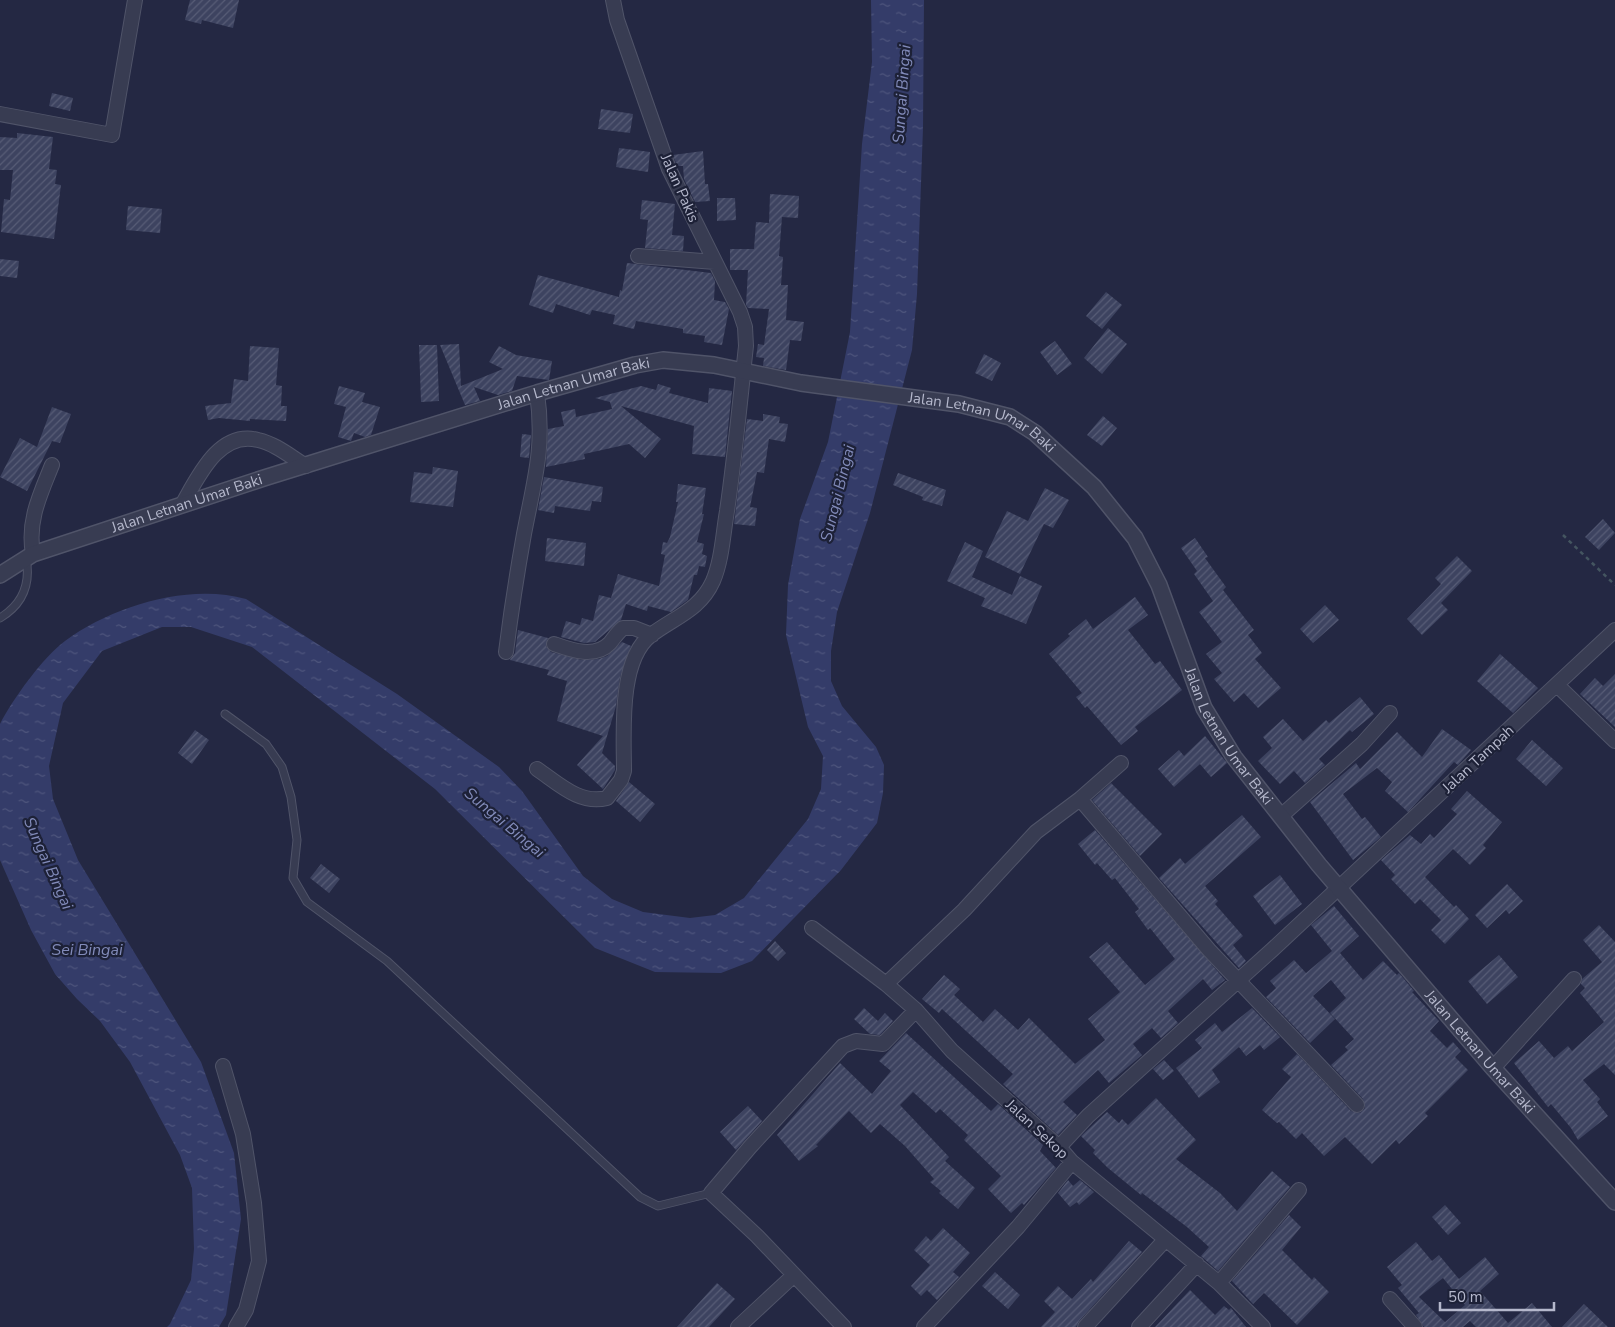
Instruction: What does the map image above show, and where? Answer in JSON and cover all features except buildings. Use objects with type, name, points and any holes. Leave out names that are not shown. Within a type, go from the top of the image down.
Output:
[{"type":"street","points":[[0,114],[112,135],[134,0]]},
{"type":"street","name":"Jalan Pakis","points":[[613,0],[617,20],[669,169],[737,304],[745,328],[746,346],[733,467],[720,557],[714,580],[696,607],[652,634]]},
{"type":"street","points":[[638,256],[715,262]]},
{"type":"street","name":"Jalan Letnan Umar Baki","points":[[4,569],[29,556],[182,505],[537,393],[635,365],[663,360],[714,365],[801,383],[960,404],[1010,418],[1035,433],[1094,487],[1135,538],[1159,585],[1204,708],[1234,758],[1339,886],[1494,1068],[1615,1202]]},
{"type":"street","points":[[506,652],[524,533],[537,477],[541,429],[537,393]]},
{"type":"street","points":[[182,505],[198,476],[216,453],[229,442],[241,438],[258,440],[277,448],[306,466]]},
{"type":"street","points":[[29,556],[32,516],[52,465]]},
{"type":"street","points":[[537,769],[579,797],[598,800],[607,798],[615,790],[624,771],[624,714],[627,687],[634,659],[642,643],[652,634],[634,628],[623,628],[604,648],[592,652],[569,649],[554,644]]},
{"type":"street","name":"Jalan Tampah","points":[[1059,1147],[1088,1116],[1238,982],[1615,630]]},
{"type":"street","points":[[1557,685],[1615,741]]},
{"type":"street","points":[[1281,816],[1362,744],[1390,714]]},
{"type":"street","points":[[886,984],[964,910],[1036,832],[1080,799],[1121,763]]},
{"type":"street","points":[[1080,799],[1238,982],[1285,1028],[1357,1105]]},
{"type":"street","name":"Jalan Sekop","points":[[812,928],[886,984],[916,1010],[952,1051],[1059,1147],[1072,1162],[1165,1240],[1197,1264],[1264,1327]]},
{"type":"street","points":[[1494,1068],[1574,978]]},
{"type":"street","points":[[844,1327],[793,1276],[757,1236],[711,1193],[750,1147],[844,1046],[856,1041],[883,1044],[916,1010]]},
{"type":"street","points":[[223,1066],[243,1134],[254,1203],[259,1261],[246,1310],[236,1327]]},
{"type":"street","points":[[924,1327],[1018,1227],[1072,1162]]},
{"type":"street","points":[[1219,1283],[1299,1190]]},
{"type":"street","points":[[1085,1327],[1165,1240]]},
{"type":"street","points":[[1139,1327],[1197,1264]]},
{"type":"street","points":[[738,1327],[793,1276]]},
{"type":"street","points":[[1390,1299],[1415,1327]]},
{"type":"lane","points":[[0,618],[15,607],[23,596],[28,584],[29,556]]},
{"type":"lane","points":[[225,714],[266,744],[282,767],[291,797],[297,840],[293,878],[307,902],[387,961],[640,1196],[658,1206],[711,1193]]},
{"type":"path","points":[[1563,535],[1615,585]]},
{"type":"water","name":"Sei Bingai","points":[[871,0],[924,0],[923,128],[917,294],[912,350],[870,513],[837,612],[831,651],[831,681],[842,706],[876,747],[884,765],[883,793],[877,823],[841,870],[752,961],[721,973],[655,972],[595,948],[435,789],[252,647],[191,627],[162,627],[102,651],[63,703],[49,766],[53,799],[78,860],[201,1062],[234,1153],[241,1219],[226,1315],[219,1327],[167,1327],[191,1280],[194,1249],[192,1188],[180,1155],[130,1062],[100,1021],[55,974],[31,930],[0,860],[0,724],[5,714],[38,668],[57,648],[84,628],[105,617],[128,608],[176,596],[224,595],[246,599],[397,694],[499,767],[522,791],[583,876],[612,899],[643,912],[690,918],[715,915],[744,898],[808,819],[821,789],[823,756],[808,727],[786,635],[788,585],[800,519],[828,442],[850,332],[862,144],[872,62]]},
{"type":"water label","name":"Sungai Bingai","points":[[901,94]]},
{"type":"water label","name":"Sungai Bingai","points":[[837,493]]},
{"type":"water label","name":"Sungai Bingai","points":[[505,822]]},
{"type":"water label","name":"Sungai Bingai","points":[[49,863]]}]
